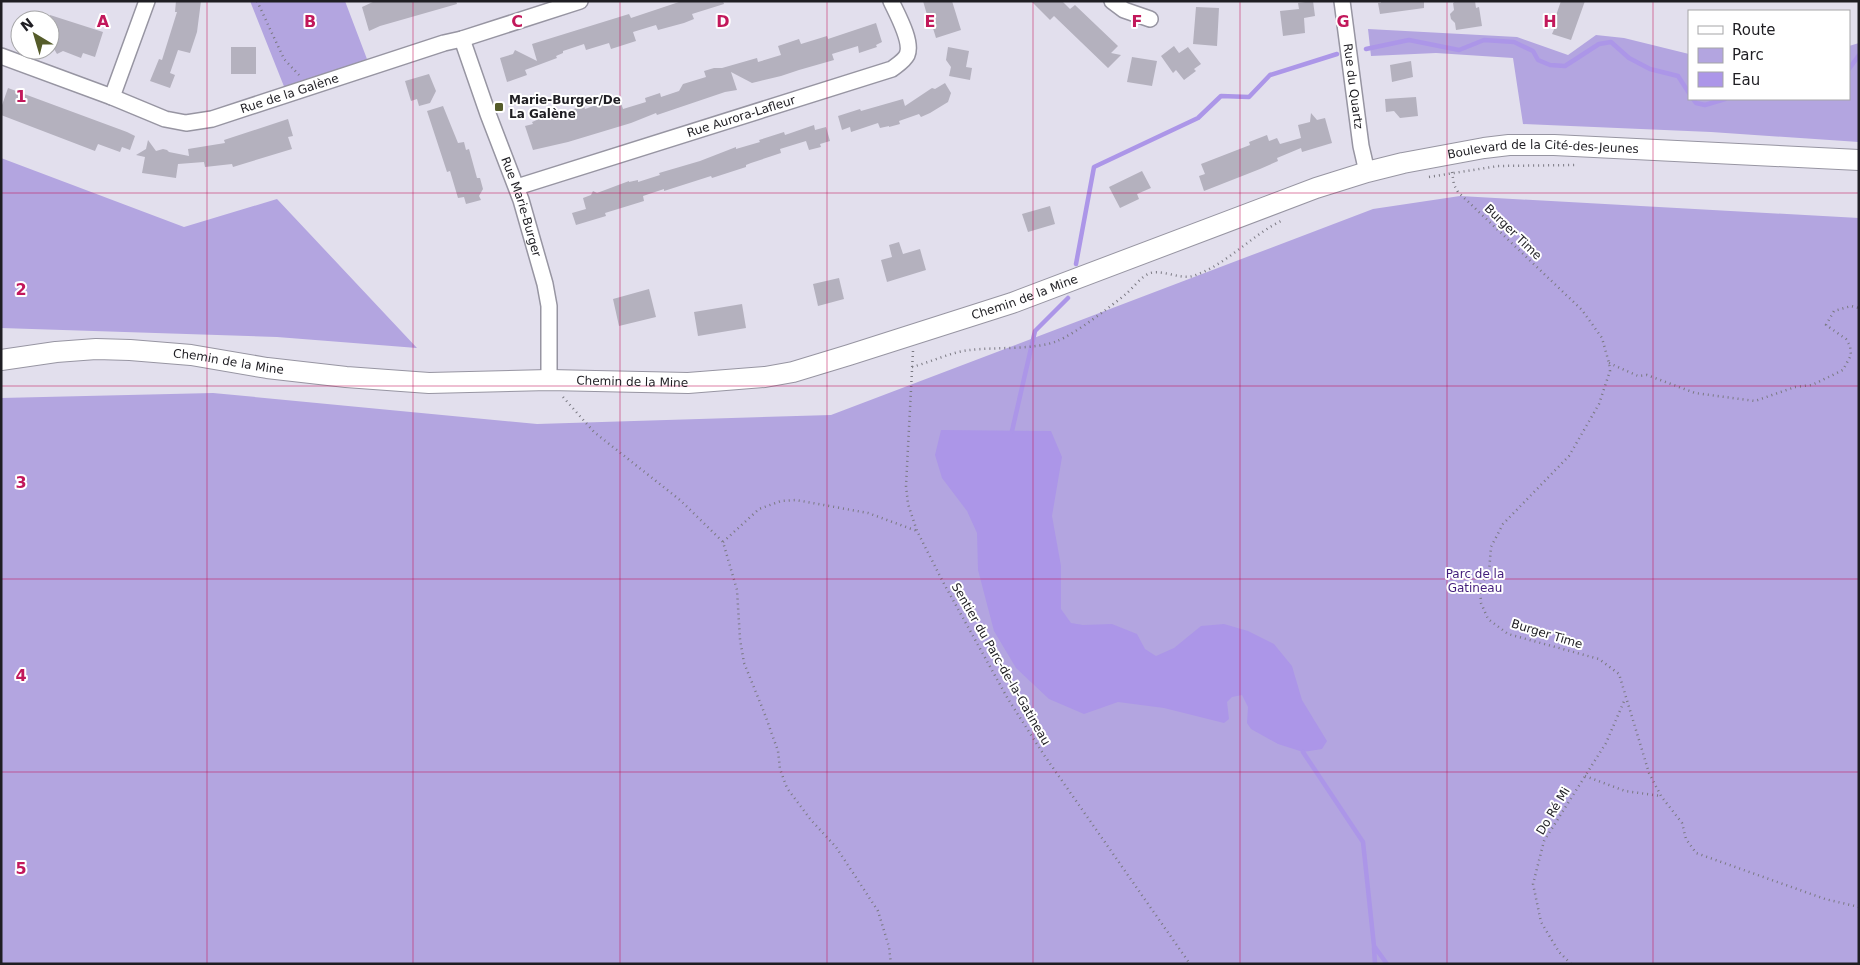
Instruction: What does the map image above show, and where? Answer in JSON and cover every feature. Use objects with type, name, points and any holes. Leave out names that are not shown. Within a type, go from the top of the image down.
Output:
[{"type":"street","points":[[112,96],[148,1]]},
{"type":"street","name":"Rue de la Galène","points":[[1,56],[112,96],[165,119],[186,123],[212,119],[444,43],[462,40],[580,1]]},
{"type":"street","name":"Rue Aurora-Lafleur","points":[[517,187],[892,69],[901,63],[907,55],[909,47],[907,37],[891,1]]},
{"type":"street","points":[[1112,1],[1124,10],[1150,19]]},
{"type":"street","name":"Rue du Quartz","points":[[1342,1],[1361,146],[1367,172]]},
{"type":"street","name":"Rue Marie-Burger","points":[[462,40],[481,97],[517,187],[545,284],[549,306],[549,380]]},
{"type":"street","name":"Boulevard de la Cité-des-Jeunes","points":[[1238,216],[1367,172],[1402,163],[1451,164],[1509,145],[1554,145],[1859,160]]},
{"type":"street","name":"Chemin de la Mine","points":[[1,360],[56,352],[96,349],[130,350],[190,355],[267,368],[392,381],[459,384],[549,380],[688,383],[765,377],[792,372],[914,335],[1078,279],[1238,216]]},
{"type":"path","points":[[257,1],[284,60],[310,87]]},
{"type":"path","points":[[1425,178],[1451,164],[1498,166],[1584,165]]},
{"type":"path","name":"Burger Time","points":[[1451,164],[1454,185],[1458,192],[1582,310],[1602,338],[1610,371],[1600,404],[1569,456],[1503,524],[1491,547],[1489,572],[1480,586],[1481,603],[1488,619],[1508,634],[1599,659],[1619,674],[1649,773],[1661,796],[1682,823],[1686,840],[1696,853],[1825,899],[1859,908]]},
{"type":"path","points":[[912,368],[968,350],[1039,345],[1057,341],[1079,328],[1122,297],[1149,274],[1156,273],[1189,277],[1199,273],[1230,256],[1270,226],[1288,218]]},
{"type":"path","points":[[1609,363],[1638,376],[1647,375],[1695,393],[1755,401],[1795,387],[1812,385],[1843,370],[1850,355],[1850,346],[1846,339],[1826,325],[1834,311],[1850,306],[1859,308]]},
{"type":"path","name":"Sentier du Parc-de-la-Gatineau","points":[[914,335],[906,486],[908,504],[917,531],[1008,699],[1044,755],[1190,964]]},
{"type":"path","points":[[549,380],[594,432],[680,500],[723,542],[737,590],[740,639],[744,663],[778,751],[780,769],[787,788],[811,820],[836,847],[878,911],[888,940],[891,964]]},
{"type":"path","points":[[723,542],[759,509],[781,501],[796,500],[868,513],[917,531]]},
{"type":"path","name":"Do Ré Mi","points":[[1571,964],[1559,952],[1541,922],[1533,884],[1544,841],[1606,743],[1626,697]]},
{"type":"path","points":[[1584,776],[1625,791],[1661,796]]},
{"type":"green space","points":[[250,1],[345,1],[370,67],[287,94]]},
{"type":"green space","points":[[1368,29],[1517,37],[1568,55],[1596,35],[1624,38],[1688,54],[1688,100],[1850,100],[1850,46],[1859,43],[1859,142],[1711,132],[1523,124],[1513,58],[1436,53],[1371,56]]},
{"type":"green space","points":[[1,158],[184,227],[277,199],[417,348],[277,337],[1,328]]},
{"type":"green space","name":"Parc de la Gatineau","points":[[1460,196],[1859,218],[1859,964],[1,964],[1,398],[213,393],[537,424],[831,415],[1373,209]]},
{"type":"water","points":[[941,430],[1051,431],[1062,457],[1052,516],[1061,566],[1061,609],[1071,623],[1083,625],[1112,624],[1137,634],[1145,649],[1156,656],[1174,648],[1201,626],[1224,624],[1248,631],[1274,644],[1292,666],[1302,700],[1327,741],[1322,749],[1303,752],[1278,744],[1251,729],[1247,723],[1248,707],[1242,695],[1232,697],[1227,702],[1229,719],[1224,723],[1164,708],[1118,702],[1084,714],[1049,699],[1016,668],[994,631],[978,570],[977,533],[967,511],[942,478],[935,455]]},
{"type":"building","points":[[176,1],[201,1],[197,32],[190,53],[178,50],[170,73],[175,75],[170,88],[150,81],[159,59],[162,60],[177,12],[175,12]]},
{"type":"building","points":[[375,1],[456,1],[457,4],[380,26],[369,31],[362,7]]},
{"type":"building","points":[[682,1],[723,1],[724,4],[692,14],[694,19],[684,23],[658,30],[656,25],[633,32],[636,41],[611,49],[609,43],[586,50],[584,44],[563,51],[563,53],[556,56],[557,58],[525,70],[527,75],[507,82],[500,58],[513,54],[515,50],[537,61],[532,44],[629,14],[631,18]]},
{"type":"building","points":[[923,1],[952,1],[961,30],[936,38]]},
{"type":"building","points":[[1031,1],[1062,1],[1070,9],[1075,5],[1118,46],[1111,53],[1121,55],[1108,68],[1054,16],[1050,20]]},
{"type":"building","points":[[1313,1],[1315,16],[1304,18],[1305,33],[1283,36],[1280,11],[1299,9],[1298,3]]},
{"type":"building","points":[[1381,1],[1424,1],[1424,8],[1380,14],[1378,3],[1381,3]]},
{"type":"building","points":[[1456,1],[1475,1],[1476,8],[1479,7],[1482,26],[1456,30],[1455,23],[1451,19],[1450,14],[1454,10],[1453,3]]},
{"type":"building","points":[[1561,1],[1585,1],[1571,40],[1552,34],[1556,25],[1553,24]]},
{"type":"building","points":[[1196,7],[1219,8],[1217,46],[1193,44]]},
{"type":"building","points":[[60,18],[103,32],[95,57],[83,53],[81,58],[63,51],[60,52]]},
{"type":"building","points":[[876,23],[882,42],[876,45],[877,47],[859,53],[858,46],[832,54],[834,60],[752,83],[731,72],[737,90],[725,92],[657,115],[656,113],[631,123],[568,142],[533,150],[525,126],[533,124],[532,122],[539,119],[584,106],[585,109],[619,97],[623,109],[646,102],[645,98],[660,93],[661,97],[679,91],[683,84],[706,77],[704,71],[757,58],[758,62],[781,55],[778,46],[799,39],[801,44],[827,36],[828,39]]},
{"type":"building","points":[[1174,46],[1179,53],[1188,47],[1201,64],[1194,69],[1196,71],[1184,80],[1176,70],[1173,73],[1161,56]]},
{"type":"building","points":[[231,47],[256,47],[256,74],[231,74]]},
{"type":"building","points":[[948,47],[969,51],[966,67],[972,68],[970,80],[949,76],[951,67],[946,60]]},
{"type":"building","points":[[1132,57],[1157,61],[1152,86],[1127,82]]},
{"type":"building","points":[[1411,61],[1413,77],[1392,82],[1390,65]]},
{"type":"building","points":[[429,74],[436,91],[430,103],[419,106],[417,99],[411,101],[405,81]]},
{"type":"building","points":[[945,83],[951,93],[948,102],[930,113],[921,117],[919,114],[899,121],[900,124],[889,127],[880,128],[878,123],[851,132],[850,127],[842,130],[838,116],[903,99],[905,106],[932,88],[935,89]]},
{"type":"building","points":[[8,88],[135,136],[130,150],[122,147],[120,152],[98,144],[95,151],[1,115],[1,108]]},
{"type":"building","points":[[1416,97],[1418,116],[1400,118],[1394,111],[1386,112],[1385,99]]},
{"type":"building","points":[[443,106],[458,143],[464,142],[466,150],[469,149],[477,178],[480,178],[483,189],[479,196],[481,200],[466,204],[464,197],[458,198],[450,171],[447,172],[427,111]]},
{"type":"building","points":[[1311,113],[1317,120],[1325,118],[1332,143],[1302,152],[1301,148],[1277,158],[1278,161],[1260,169],[1204,191],[1199,176],[1205,174],[1201,164],[1250,145],[1249,142],[1267,135],[1269,141],[1277,138],[1280,144],[1301,138],[1298,125],[1310,122]]},
{"type":"building","points":[[288,119],[293,136],[288,137],[292,149],[233,167],[232,164],[205,167],[204,162],[178,164],[176,178],[142,173],[145,157],[136,155],[146,149],[148,140],[156,151],[163,149],[189,156],[188,149],[225,143],[224,140]]},
{"type":"building","points":[[814,125],[815,130],[826,127],[830,141],[820,144],[821,147],[809,150],[806,141],[780,149],[781,153],[746,165],[746,167],[643,196],[644,201],[605,213],[606,216],[576,225],[572,213],[586,209],[583,198],[591,195],[593,191],[597,193],[629,181],[638,180],[638,182],[736,147],[736,149],[784,132],[785,135]]},
{"type":"building","points":[[1142,171],[1151,188],[1137,194],[1139,199],[1120,208],[1109,187]]},
{"type":"building","points":[[1050,206],[1055,224],[1028,232],[1022,214]]},
{"type":"building","points":[[899,242],[903,254],[920,249],[926,270],[887,282],[881,260],[892,257],[889,245]]},
{"type":"building","points":[[839,278],[844,299],[818,306],[813,284]]},
{"type":"building","points":[[649,289],[656,317],[619,326],[613,299]]},
{"type":"building","points":[[742,304],[746,328],[698,336],[694,312]]},
{"type":"waterway","points":[[1366,49],[1409,40],[1459,50],[1484,40],[1514,42],[1533,51],[1538,60],[1550,65],[1565,66],[1599,44],[1611,42],[1629,58],[1650,69],[1678,76],[1688,91]]},
{"type":"waterway","points":[[1076,264],[1094,167],[1198,118],[1221,96],[1249,97],[1270,75],[1337,54]]},
{"type":"waterway","points":[[1850,68],[1859,55]]},
{"type":"waterway","points":[[1694,100],[1696,103],[1705,105],[1722,100]]},
{"type":"waterway","points":[[1012,431],[1035,331],[1068,298]]},
{"type":"waterway","points":[[1303,752],[1363,842],[1374,946],[1387,964]]},
{"type":"waterway","points":[[1374,948],[1375,964]]},
{"type":"place","name":"Marie-Burger/De La Galène","points":[[499,107]]}]
